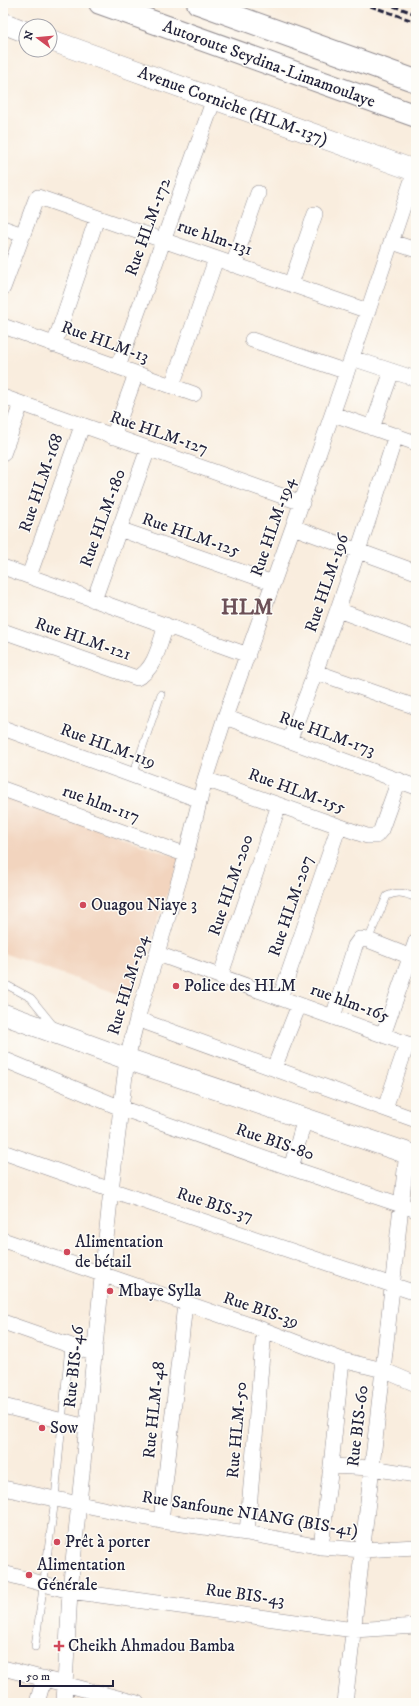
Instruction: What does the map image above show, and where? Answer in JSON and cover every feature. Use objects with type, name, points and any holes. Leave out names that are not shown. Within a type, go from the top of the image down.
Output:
[{"type":"highway","name":"Autoroute Seydina-Limamoulaye","points":[[100,3],[416,116]]},
{"type":"highway","name":"Autoroute Seydina-Limamoulaye","points":[[198,3],[416,81]]},
{"type":"street","points":[[3,23],[18,29]]},
{"type":"street","name":"Avenue Corniche (HLM-137)","points":[[58,43],[415,171]]},
{"type":"street","name":"Rue HLM-172","points":[[118,368],[214,99]]},
{"type":"street","name":"Rue HLM-194","points":[[126,1059],[187,855],[205,779],[225,717],[333,414],[415,171]]},
{"type":"street","points":[[233,265],[258,193]]},
{"type":"street","name":"rue hlm-131","points":[[22,235],[36,199],[40,198],[368,311]]},
{"type":"street","points":[[291,284],[315,214]]},
{"type":"street","points":[[54,345],[97,218]]},
{"type":"street","points":[[3,228],[22,235],[3,288]]},
{"type":"street","points":[[392,242],[416,250]]},
{"type":"street","points":[[172,386],[216,259]]},
{"type":"street","name":"Rue HLM-13","points":[[3,326],[194,394]]},
{"type":"street","points":[[252,340],[347,372]]},
{"type":"street","points":[[352,358],[416,379]]},
{"type":"street","points":[[372,428],[392,371]]},
{"type":"street","points":[[113,437],[136,374]]},
{"type":"street","name":"Rue HLM-127","points":[[3,397],[148,450],[302,503]]},
{"type":"street","points":[[3,454],[21,404]]},
{"type":"street","points":[[333,414],[416,443]]},
{"type":"street","name":"Rue HLM-168","points":[[29,576],[82,426]]},
{"type":"street","name":"Rue HLM-196","points":[[289,740],[316,672],[359,551],[396,435]]},
{"type":"street","name":"Rue HLM-180","points":[[94,600],[148,450]]},
{"type":"street","points":[[293,527],[416,572]]},
{"type":"street","name":"Rue HLM-125","points":[[119,530],[273,584]]},
{"type":"street","points":[[3,567],[248,655]]},
{"type":"street","points":[[338,610],[416,639]]},
{"type":"street","name":"Rue HLM-121","points":[[3,631],[137,678],[145,675],[150,668],[166,626]]},
{"type":"street","points":[[316,672],[416,707]]},
{"type":"street","name":"Rue HLM-173","points":[[225,717],[416,787]]},
{"type":"street","name":"Rue HLM-119","points":[[3,728],[200,800]]},
{"type":"street","name":"Rue HLM-155","points":[[205,779],[367,836],[376,836],[381,830],[399,780]]},
{"type":"street","name":"rue hlm-117","points":[[3,789],[187,855]]},
{"type":"street","name":"Rue HLM-200","points":[[220,977],[278,805]]},
{"type":"street","name":"Rue HLM-207","points":[[280,998],[339,826]]},
{"type":"street","points":[[333,1017],[355,946],[364,940],[413,958]]},
{"type":"street","points":[[383,1035],[413,958],[416,941]]},
{"type":"street","name":"rue hlm-165","points":[[158,954],[412,1045]]},
{"type":"street","points":[[274,1068],[298,1005]]},
{"type":"street","points":[[3,1014],[126,1059],[411,1154]]},
{"type":"street","points":[[137,1019],[416,1120]]},
{"type":"street","points":[[385,1108],[412,1045]]},
{"type":"street","name":"Rue BIS-80","points":[[3,1059],[121,1108],[416,1210]]},
{"type":"street","name":"Rue BIS-46","points":[[64,1703],[70,1590],[78,1505],[126,1059]]},
{"type":"street","points":[[291,1168],[305,1118]]},
{"type":"street","name":"Rue BIS-37","points":[[3,1152],[416,1293]]},
{"type":"street","name":"Rue BIS-60","points":[[345,1703],[384,1370],[401,1204],[411,1154]]},
{"type":"street","name":"Rue BIS-39","points":[[3,1240],[264,1330],[342,1360],[384,1370],[416,1384]]},
{"type":"street","name":"Rue HLM-48","points":[[161,1521],[185,1304]]},
{"type":"street","points":[[3,1322],[95,1354]]},
{"type":"street","name":"Rue HLM-50","points":[[247,1533],[264,1330]]},
{"type":"street","points":[[321,1547],[342,1360]]},
{"type":"street","points":[[3,1406],[87,1427]]},
{"type":"street","points":[[331,1466],[372,1468],[416,1475]]},
{"type":"street","name":"Rue Sanfoune NIANG (BIS-41)","points":[[3,1488],[78,1505],[161,1521],[247,1533],[321,1547],[363,1550],[416,1546]]},
{"type":"street","name":"Rue BIS-43","points":[[3,1573],[70,1590],[354,1630],[416,1626]]},
{"type":"street","points":[[3,1668],[137,1703]]},
{"type":"street","points":[[37,1703],[44,1678]]},
{"type":"lane","points":[[133,775],[161,694]]},
{"type":"lane","points":[[364,940],[387,896],[395,892],[416,898]]},
{"type":"lane","points":[[3,983],[31,998],[60,1035]]},
{"type":"lane","points":[[35,1647],[55,1499],[63,1421],[68,1345]]},
{"type":"shaded area","name":"Ouagou Niaye 3","points":[[3,795],[180,858],[130,998],[3,953]]},
{"type":"railway","points":[[362,3],[416,22]]},
{"type":"railway","points":[[385,3],[416,14]]},
{"type":"place","name":"Ouagou Niaye 3","points":[[83,905]]},
{"type":"place","name":"Police des HLM","points":[[176,986]]},
{"type":"place","name":"Alimentation de bétail","points":[[67,1252]]},
{"type":"place","name":"Mbaye Sylla","points":[[110,1291]]},
{"type":"place","name":"Sow","points":[[42,1428]]},
{"type":"place","name":"Prêt à porter","points":[[57,1542]]},
{"type":"place","name":"Alimentation Générale","points":[[29,1575]]},
{"type":"place","name":"Cheikh Ahmadou Bamba","points":[[59,1646]]},
{"type":"district","name":"HLM","points":[[247,608]]}]
